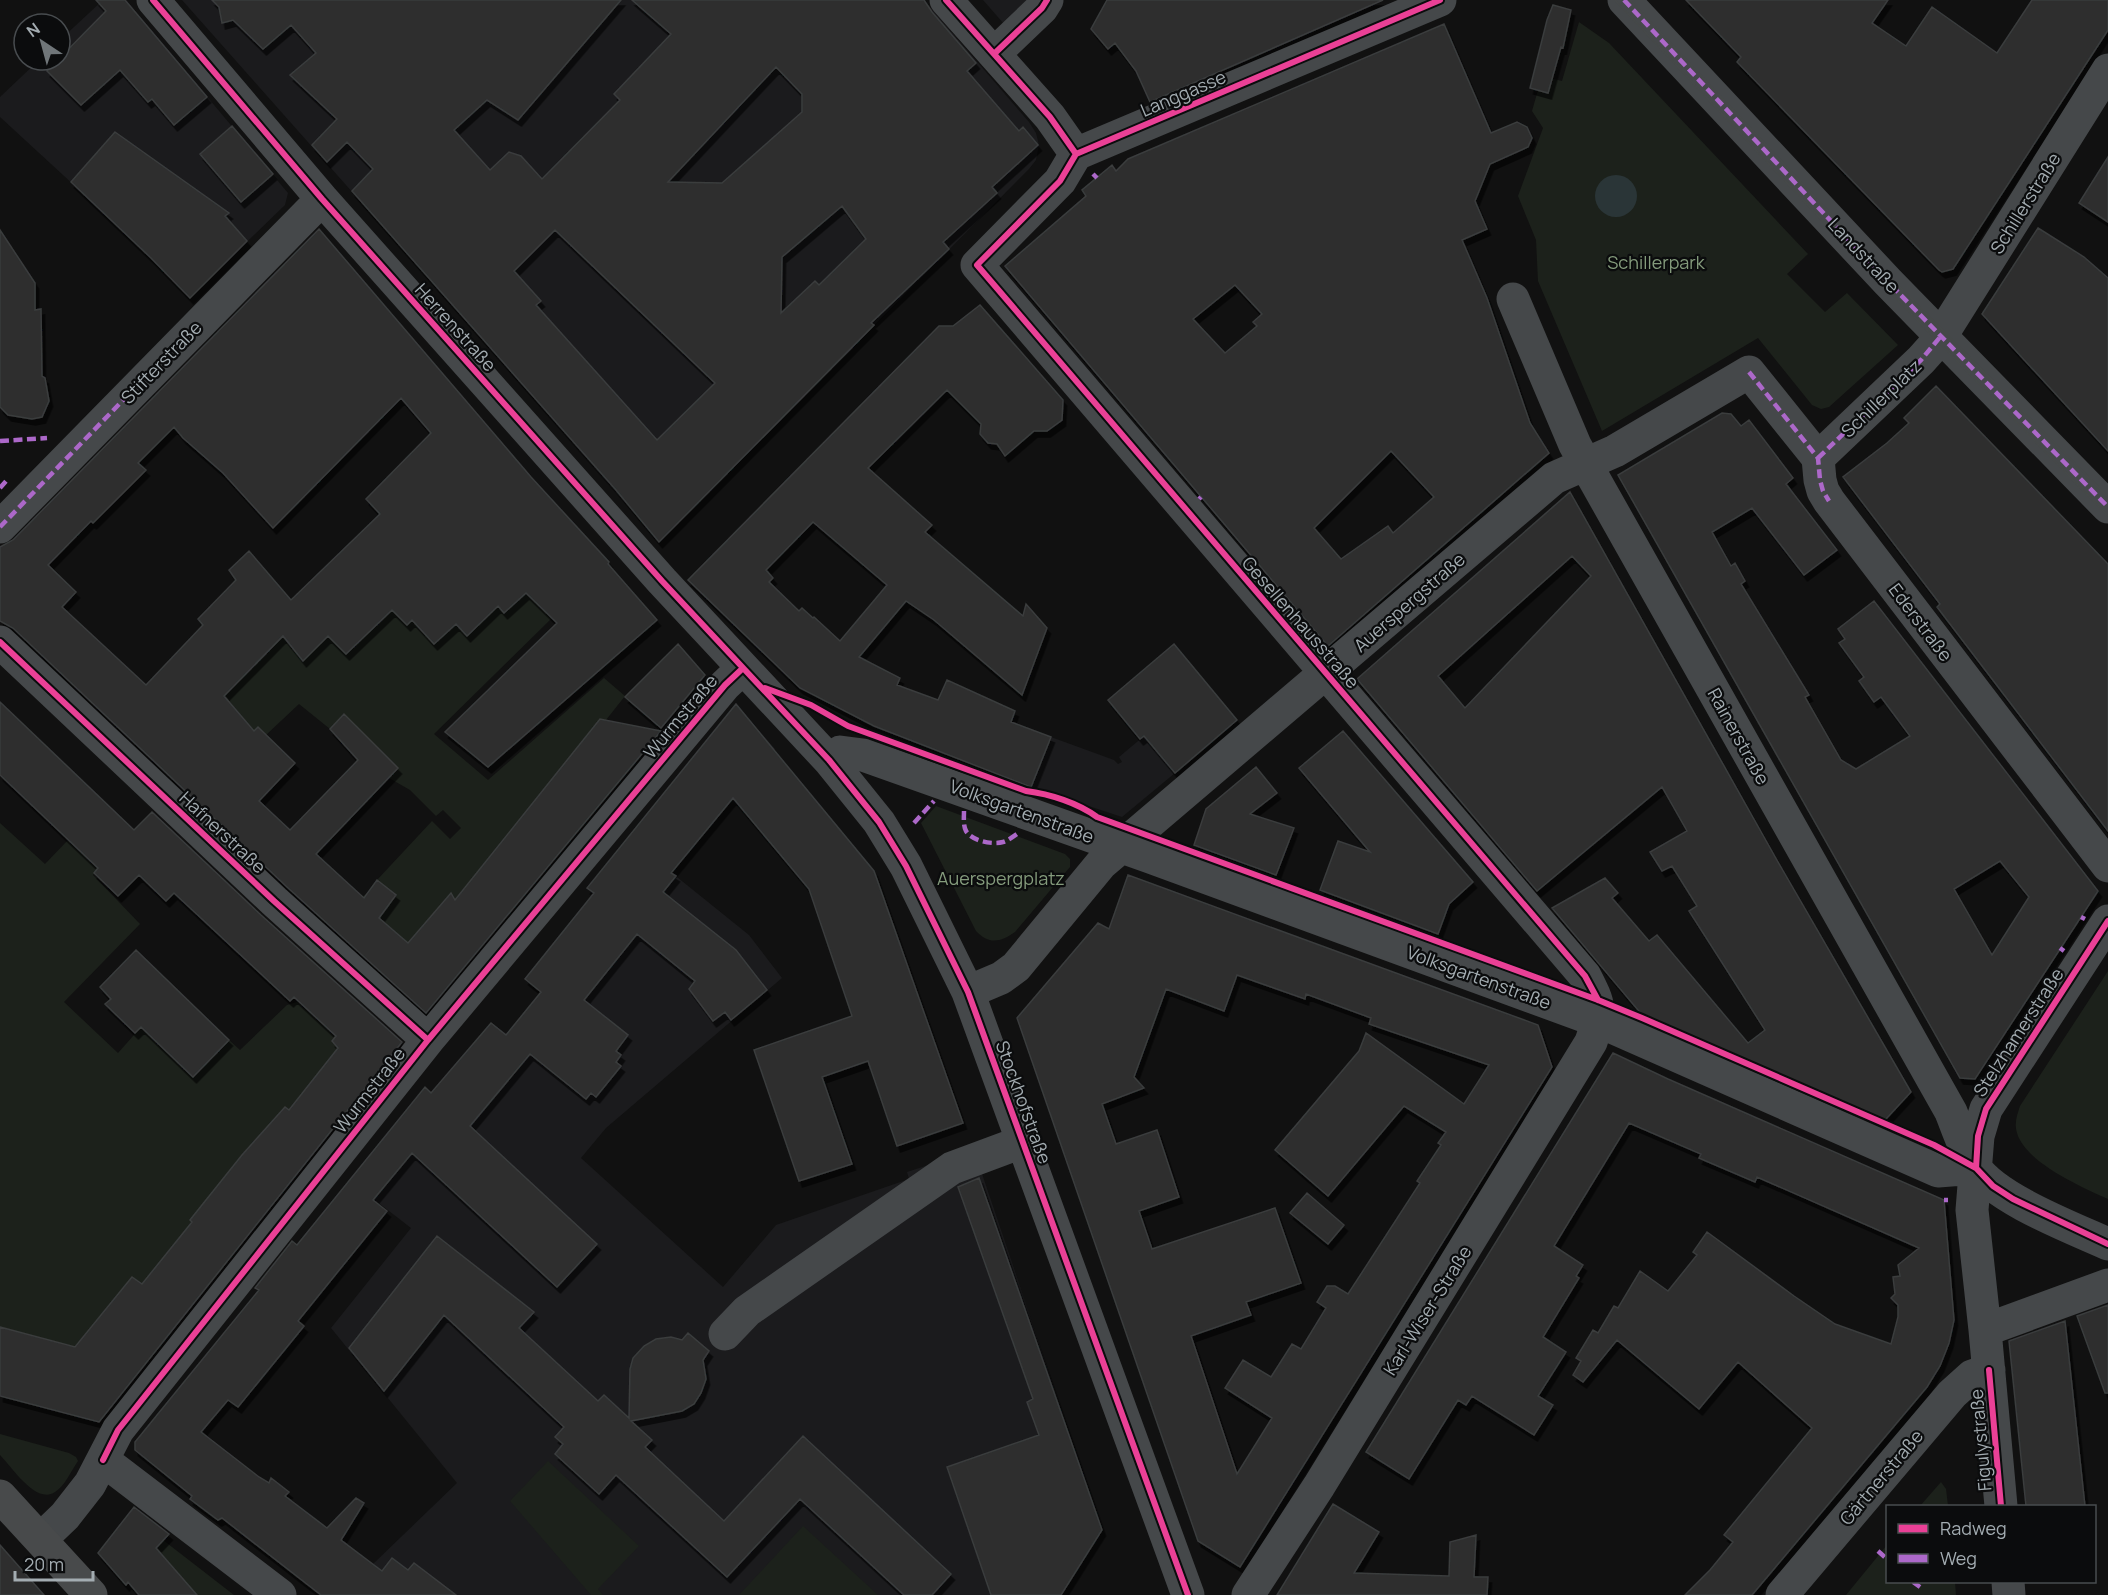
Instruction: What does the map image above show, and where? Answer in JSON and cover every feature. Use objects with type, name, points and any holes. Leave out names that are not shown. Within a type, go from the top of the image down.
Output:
[{"type":"main road","points":[[0,1496],[91,1595]]},
{"type":"street","name":"Herrenstraße","points":[[153,0],[322,199],[662,581],[743,668]]},
{"type":"street","points":[[946,0],[1050,117],[1076,154]]},
{"type":"street","points":[[994,54],[1042,8],[1047,0]]},
{"type":"street","name":"Langgasse","points":[[1076,154],[1440,0]]},
{"type":"street","name":"Landstraße","points":[[1624,0],[1941,336],[2108,507]]},
{"type":"street","name":"Schillerstraße","points":[[1941,336],[2108,70]]},
{"type":"street","name":"Gesellenhausstraße","points":[[1076,154],[1060,182],[976,266],[1584,976],[1598,1011]]},
{"type":"street","name":"Stifterstraße","points":[[0,526],[322,199]]},
{"type":"street","name":"Rainerstraße","points":[[1513,298],[1585,464],[1939,1091],[1976,1168]]},
{"type":"street","name":"Schillerplatz","points":[[1818,458],[1921,360],[1941,336]]},
{"type":"street","name":"Auerspergstraße","points":[[968,992],[1001,978],[1016,967],[1101,864],[1554,478],[1615,451],[1749,372],[1818,458]]},
{"type":"street","name":"Ederstraße","points":[[1818,458],[1820,480],[1829,501],[2108,866]]},
{"type":"street","name":"Hafnerstraße","points":[[0,642],[274,901],[428,1040]]},
{"type":"street","name":"Stockhofstraße","points":[[743,668],[829,760],[879,822],[906,866],[968,992],[1188,1595]]},
{"type":"street","name":"Wurmstraße","points":[[41,1539],[79,1500],[90,1484],[118,1430],[428,1040],[717,694],[743,668]]},
{"type":"street","name":"Volksgartenstraße","points":[[829,760],[840,752],[863,755],[1598,1011],[1938,1171],[1976,1168]]},
{"type":"street","name":"Stelzhamerstraße","points":[[1976,1168],[1978,1136],[1986,1109],[2108,921]]},
{"type":"street","name":"Karl-Wiser-Straße","points":[[1248,1595],[1319,1486],[1591,1042],[1598,1011]]},
{"type":"street","points":[[725,1334],[747,1311],[952,1168],[1022,1142]]},
{"type":"street","points":[[1976,1168],[1993,1186],[2013,1199],[2108,1244]]},
{"type":"street","points":[[1976,1168],[1972,1210],[1985,1330],[2108,1285]]},
{"type":"street","name":"Figulystraße","points":[[1985,1330],[2001,1505]]},
{"type":"street","name":"Gärtnerstraße","points":[[1782,1595],[1952,1394],[1972,1376],[1989,1370]]},
{"type":"street","points":[[103,1460],[280,1595]]},
{"type":"shaded area","points":[[103,0],[126,0],[288,193],[285,205],[190,297],[152,257],[0,117],[0,97],[26,72],[72,72],[72,29]]},
{"type":"shaded area","points":[[182,0],[924,0],[1029,122],[1036,133],[1039,145],[1036,160],[1029,169],[659,542]]},
{"type":"shaded area","points":[[983,0],[1029,0],[1004,24]]},
{"type":"shaded area","points":[[1616,175],[1624,176],[1631,181],[1636,188],[1636,204],[1631,211],[1624,216],[1616,217],[1608,216],[1601,211],[1596,204],[1595,196],[1596,188],[1601,181],[1608,176]]},
{"type":"shaded area","points":[[736,704],[775,749],[749,771],[752,776],[672,873],[749,935],[782,978],[606,1128],[581,1158],[723,1287],[776,1225],[909,1179],[907,1172],[974,1150],[1102,1530],[1061,1595],[337,1595],[373,1564],[457,1483],[331,1328],[411,1228],[349,1180],[425,1087],[432,1092],[491,1023],[507,1034],[541,992],[525,979],[595,894],[587,888]]},
{"type":"shaded area","points":[[1144,736],[1175,773],[1122,817],[1031,787],[1051,737],[1114,760],[1118,764],[1122,762],[1119,757]]},
{"type":"green space","name":"Schillerpark","points":[[1579,22],[1609,43],[1808,254],[1787,274],[1825,312],[1847,293],[1898,345],[1829,407],[1821,409],[1812,405],[1758,338],[1602,431],[1538,281],[1536,240],[1518,196],[1543,128],[1532,111],[1542,76],[1562,81]]},
{"type":"green space","points":[[550,570],[552,618],[434,734],[488,780],[604,678],[625,696],[606,720],[600,719],[455,900],[451,893],[427,921],[438,960],[407,943],[359,900],[369,891],[389,905],[396,895],[377,880],[432,821],[450,839],[461,828],[443,810],[436,816],[410,790],[389,778],[398,768],[344,714],[330,729],[299,704],[266,735],[258,727],[227,758],[209,742],[238,712],[224,696],[255,602],[303,660],[328,636],[346,653],[392,610],[451,583],[422,632],[434,644],[456,624],[467,636],[498,606],[505,613]]},
{"type":"green space","name":"Auerspergplatz","points":[[936,806],[1065,854],[1070,859],[1070,867],[1010,935],[995,941],[976,931],[921,823]]},
{"type":"green space","points":[[0,823],[45,864],[68,840],[98,868],[93,875],[140,924],[64,1002],[118,1053],[141,1027],[193,1077],[229,1040],[240,1050],[287,1005],[297,1002],[336,1036],[332,1042],[347,1056],[289,1110],[285,1107],[190,1220],[195,1224],[145,1287],[132,1277],[75,1347],[0,1327]]},
{"type":"green space","points":[[2108,971],[2108,1199],[2070,1181],[2043,1164],[2022,1144],[2016,1126],[2020,1106]]},
{"type":"green space","points":[[0,1434],[69,1453],[78,1461],[59,1489],[48,1495],[40,1493],[25,1483],[0,1455]]},
{"type":"green space","points":[[548,1461],[639,1546],[598,1589],[603,1595],[591,1595],[510,1501]]},
{"type":"green space","points":[[1941,1482],[1946,1489],[1948,1505],[1921,1505]]},
{"type":"green space","points":[[803,1526],[878,1595],[739,1595]]},
{"type":"green space","points":[[163,1540],[234,1595],[197,1595],[156,1548]]},
{"type":"green space","points":[[1886,1546],[1886,1583],[1955,1583],[1956,1595],[1846,1595]]},
{"type":"building","points":[[96,0],[125,0],[207,97],[174,125],[152,99],[148,102],[120,70],[81,105],[48,72],[72,72],[72,46],[106,11]]},
{"type":"building","points":[[212,0],[621,0],[518,120],[487,100],[454,130],[490,170],[509,152],[521,156],[542,179],[620,100],[614,94],[671,34],[632,0],[924,0],[976,63],[967,71],[1019,131],[1023,127],[1038,145],[992,187],[997,193],[943,242],[949,249],[871,323],[874,325],[659,542],[616,490],[352,191],[373,169],[347,142],[327,162],[312,145],[337,119],[290,75],[316,53],[291,25],[263,49],[233,20],[222,23],[219,7]],"holes":[[[776,67],[802,94],[802,112],[722,183],[668,182]],[[842,206],[866,239],[819,285],[815,281],[781,313],[782,257]],[[555,230],[715,383],[657,440],[536,305],[541,301],[514,271]]]},
{"type":"building","points":[[1107,0],[1383,0],[1150,102],[1136,71],[1115,43],[1108,49],[1091,29]]},
{"type":"building","points":[[1686,0],[1888,0],[1872,23],[1906,46],[1932,7],[1997,53],[2032,0],[2108,0],[2108,30],[1953,269],[1942,272],[1737,62],[1741,57]]},
{"type":"building","points":[[1553,5],[1571,10],[1563,48],[1561,47],[1548,93],[1530,88]]},
{"type":"building","points":[[1444,24],[1491,133],[1517,122],[1527,127],[1532,138],[1528,147],[1490,164],[1475,201],[1487,229],[1462,240],[1487,298],[1530,423],[1549,453],[1328,646],[1005,266],[1086,196],[1082,190],[1112,165],[1116,171],[1128,159]],"holes":[[[1235,285],[1262,314],[1253,322],[1257,326],[1225,353],[1193,319]],[[1391,451],[1434,497],[1393,533],[1388,526],[1341,559],[1314,528]]]},
{"type":"building","points":[[232,126],[273,174],[241,202],[200,154]]},
{"type":"building","points":[[115,132],[229,213],[225,216],[247,241],[190,298],[71,182]]},
{"type":"building","points":[[2108,157],[2108,222],[2079,203]]},
{"type":"building","points":[[2038,228],[2084,257],[2108,278],[2108,451],[1982,314]]},
{"type":"building","points":[[319,229],[531,477],[609,562],[608,564],[657,620],[488,767],[445,732],[557,623],[526,593],[504,613],[498,606],[467,636],[456,624],[434,644],[412,620],[407,625],[392,610],[346,654],[328,636],[303,661],[283,636],[224,696],[254,731],[258,727],[295,763],[259,801],[290,830],[358,760],[330,729],[344,714],[398,768],[316,854],[364,898],[377,880],[396,895],[379,918],[408,943],[451,893],[455,900],[600,719],[661,731],[426,1013],[287,887],[13,628],[0,621],[0,547],[13,540]],"holes":[[[401,398],[431,433],[366,499],[380,514],[291,600],[249,551],[229,570],[236,580],[198,619],[203,625],[146,685],[62,607],[76,592],[48,565],[146,470],[138,463],[174,427],[183,438],[223,473],[273,528]]]},
{"type":"building","points":[[0,230],[35,283],[35,310],[41,309],[42,376],[45,378],[49,401],[42,417],[32,419],[8,415],[0,407]]},
{"type":"building","points":[[980,305],[1063,400],[1062,420],[1047,431],[1034,431],[1005,456],[997,444],[988,443],[980,434],[981,424],[947,390],[868,468],[932,525],[925,532],[1023,616],[1026,604],[1047,628],[1022,695],[934,620],[906,601],[859,657],[900,678],[897,685],[938,700],[947,680],[1015,711],[1011,722],[1051,737],[1031,787],[874,726],[800,688],[688,580],[939,326],[953,326]],"holes":[[[813,522],[887,585],[840,641],[802,608],[799,611],[769,582],[773,578],[766,570]]]},
{"type":"building","points":[[1936,386],[2108,564],[2108,831],[1937,607],[1940,604],[1843,477],[1909,423],[1904,418]]},
{"type":"building","points":[[1722,413],[1731,414],[1741,426],[1749,420],[1793,478],[1786,484],[1837,550],[1804,575],[1752,508],[1712,532],[1731,566],[1735,563],[1745,581],[1741,584],[1809,695],[1805,697],[1841,760],[1856,769],[1910,736],[1881,697],[1874,702],[1859,681],[1864,677],[1839,643],[1845,639],[1838,629],[1874,601],[2098,891],[1975,1079],[1960,1078],[1618,475]],"holes":[[[2000,861],[2029,897],[1992,955],[1954,889]]]},
{"type":"building","points":[[1570,492],[1778,862],[1911,1092],[1885,1120],[1643,1016],[1552,908],[1605,878],[1618,893],[1612,898],[1649,941],[1657,935],[1748,1043],[1765,1030],[1689,911],[1697,906],[1672,866],[1662,871],[1650,852],[1687,831],[1662,787],[1537,891],[1357,679]],"holes":[[[1572,556],[1591,576],[1465,708],[1438,676]]]},
{"type":"building","points":[[678,644],[705,675],[661,728],[625,697]]},
{"type":"building","points":[[1174,644],[1237,720],[1175,773],[1144,736],[1140,739],[1108,700]]},
{"type":"building","points":[[0,702],[134,830],[152,812],[261,915],[402,1042],[99,1422],[0,1396],[0,1327],[75,1347],[132,1277],[142,1284],[242,1155],[285,1107],[289,1110],[338,1048],[332,1041],[336,1036],[294,997],[290,1001],[174,893],[166,901],[139,875],[118,896],[94,873],[98,868],[0,775]]},
{"type":"building","points":[[736,704],[874,871],[963,1123],[897,1146],[868,1061],[822,1077],[852,1164],[799,1181],[754,1050],[852,1016],[809,889],[733,798],[671,873],[676,876],[663,892],[736,950],[767,990],[731,1020],[725,1012],[713,1021],[689,989],[695,981],[637,934],[584,1000],[628,1035],[616,1051],[621,1055],[616,1062],[621,1066],[596,1097],[591,1093],[586,1099],[530,1054],[470,1126],[597,1244],[557,1287],[412,1153],[373,1200],[387,1211],[298,1321],[304,1326],[238,1407],[228,1400],[201,1432],[259,1477],[269,1483],[271,1478],[289,1492],[285,1496],[327,1528],[356,1498],[364,1503],[341,1540],[382,1571],[392,1558],[408,1570],[414,1563],[456,1595],[321,1595],[222,1518],[218,1520],[190,1499],[192,1496],[135,1450],[135,1442],[259,1290],[255,1288],[292,1241],[297,1245],[425,1087],[431,1093],[491,1023],[506,1035],[541,992],[525,979],[594,893],[587,888]]},
{"type":"building","points":[[1343,731],[1473,882],[1449,904],[1438,934],[1320,890],[1338,841],[1370,852],[1299,768]]},
{"type":"building","points":[[1256,767],[1277,793],[1250,814],[1294,828],[1276,875],[1194,845],[1206,809]]},
{"type":"building","points":[[1128,875],[1538,1025],[1552,1067],[1240,1567],[1198,1541],[1017,1018],[1098,923],[1109,929]],"holes":[[[1237,975],[1305,999],[1306,994],[1371,1018],[1369,1024],[1489,1065],[1464,1104],[1366,1033],[1359,1051],[1275,1150],[1328,1196],[1404,1106],[1446,1132],[1438,1143],[1441,1145],[1417,1181],[1420,1183],[1348,1294],[1335,1286],[1327,1286],[1317,1302],[1326,1308],[1301,1349],[1292,1344],[1271,1377],[1243,1360],[1225,1388],[1272,1418],[1237,1474],[1191,1336],[1251,1315],[1246,1302],[1301,1283],[1275,1208],[1152,1249],[1139,1211],[1179,1197],[1157,1130],[1116,1144],[1102,1104],[1144,1088],[1134,1077],[1166,989],[1224,1011]]]},
{"type":"building","points":[[136,950],[229,1040],[193,1077],[141,1027],[135,1033],[105,1004],[111,999],[100,987]]},
{"type":"building","points":[[1613,1053],[1944,1200],[1954,1320],[1949,1343],[1940,1366],[1927,1387],[1752,1595],[1685,1595],[1733,1542],[1724,1535],[1812,1428],[1738,1362],[1699,1409],[1617,1340],[1583,1382],[1573,1375],[1581,1361],[1576,1358],[1593,1330],[1598,1333],[1614,1306],[1618,1308],[1640,1271],[1668,1291],[1697,1255],[1693,1252],[1707,1232],[1835,1324],[1891,1344],[1898,1317],[1898,1305],[1891,1298],[1895,1294],[1893,1277],[1900,1276],[1898,1265],[1919,1248],[1757,1177],[1755,1182],[1699,1158],[1701,1154],[1629,1123],[1554,1246],[1583,1265],[1576,1276],[1579,1278],[1543,1337],[1566,1352],[1538,1396],[1553,1405],[1534,1435],[1472,1396],[1466,1405],[1458,1400],[1409,1479],[1366,1452]]},
{"type":"building","points":[[979,1178],[1102,1530],[1061,1595],[991,1595],[947,1467],[1039,1435],[1027,1402],[1033,1399],[958,1187]]},
{"type":"building","points":[[1307,1193],[1344,1225],[1328,1244],[1290,1213]]},
{"type":"building","points":[[437,1236],[534,1312],[519,1328],[598,1401],[604,1395],[629,1418],[630,1369],[633,1358],[644,1346],[656,1339],[671,1337],[682,1340],[688,1333],[709,1351],[703,1360],[706,1379],[694,1404],[682,1411],[631,1421],[652,1440],[645,1447],[724,1521],[803,1436],[951,1574],[932,1595],[904,1595],[800,1499],[727,1577],[616,1475],[599,1494],[555,1454],[563,1444],[555,1437],[564,1427],[444,1315],[384,1391],[349,1348]]},
{"type":"building","points":[[2108,1305],[2108,1393],[2105,1393],[2077,1316]]},
{"type":"building","points":[[2065,1321],[2085,1505],[2026,1505],[2009,1341]]},
{"type":"building","points":[[1333,1504],[1379,1532],[1354,1573],[1449,1576],[1450,1542],[1476,1535],[1474,1577],[1488,1577],[1487,1595],[1277,1595]]},
{"type":"building","points":[[134,1507],[169,1534],[156,1548],[197,1595],[139,1595],[128,1582],[126,1585],[98,1553]]},
{"type":"building","points":[[0,1545],[44,1595],[0,1595]]},
{"type":"tram line","points":[[1615,0],[1881,283],[2108,516]]},
{"type":"tram line","points":[[1630,0],[1889,276],[2108,497]]},
{"type":"marked path","points":[[1624,0],[1888,282],[2108,507]]},
{"type":"marked path","points":[[1093,174],[1097,178]]},
{"type":"marked path","points":[[1818,458],[1921,360],[1941,336]]},
{"type":"marked path","points":[[1749,372],[1818,458],[1820,480],[1829,501]]},
{"type":"marked path","points":[[0,527],[129,394]]},
{"type":"marked path","points":[[0,441],[47,438]]},
{"type":"marked path","points":[[0,488],[7,480]]},
{"type":"marked path","points":[[914,823],[934,801]]},
{"type":"marked path","points":[[964,811],[966,831],[977,840],[998,843],[1020,832]]},
{"type":"marked path","points":[[2081,917],[2085,919]]},
{"type":"marked path","points":[[2060,948],[2064,951]]},
{"type":"marked path","points":[[1878,1551],[1886,1558]]},
{"type":"marked path","points":[[1914,1583],[1920,1587]]},
{"type":"cycle path","points":[[153,0],[322,199],[662,581],[829,760],[879,822],[906,866],[968,992],[1188,1595]]},
{"type":"cycle path","points":[[946,0],[1050,117],[1076,154]]},
{"type":"cycle path","points":[[994,54],[1042,8],[1047,0]]},
{"type":"cycle path","points":[[1440,0],[1076,154],[1060,181],[977,265],[1585,976],[1598,1000]]},
{"type":"cycle path","points":[[0,642],[274,901],[428,1040]]},
{"type":"cycle path","points":[[103,1460],[118,1430],[428,1040],[725,685],[743,668]]},
{"type":"cycle path","points":[[765,688],[811,705],[848,726],[1026,791],[1063,800],[1097,817],[1642,1018],[1934,1145],[1976,1168],[1993,1186],[2013,1199],[2108,1244]]},
{"type":"cycle path","points":[[1976,1168],[1978,1136],[1986,1109],[2108,921]]},
{"type":"cycle path","points":[[1989,1370],[2001,1505]]}]
